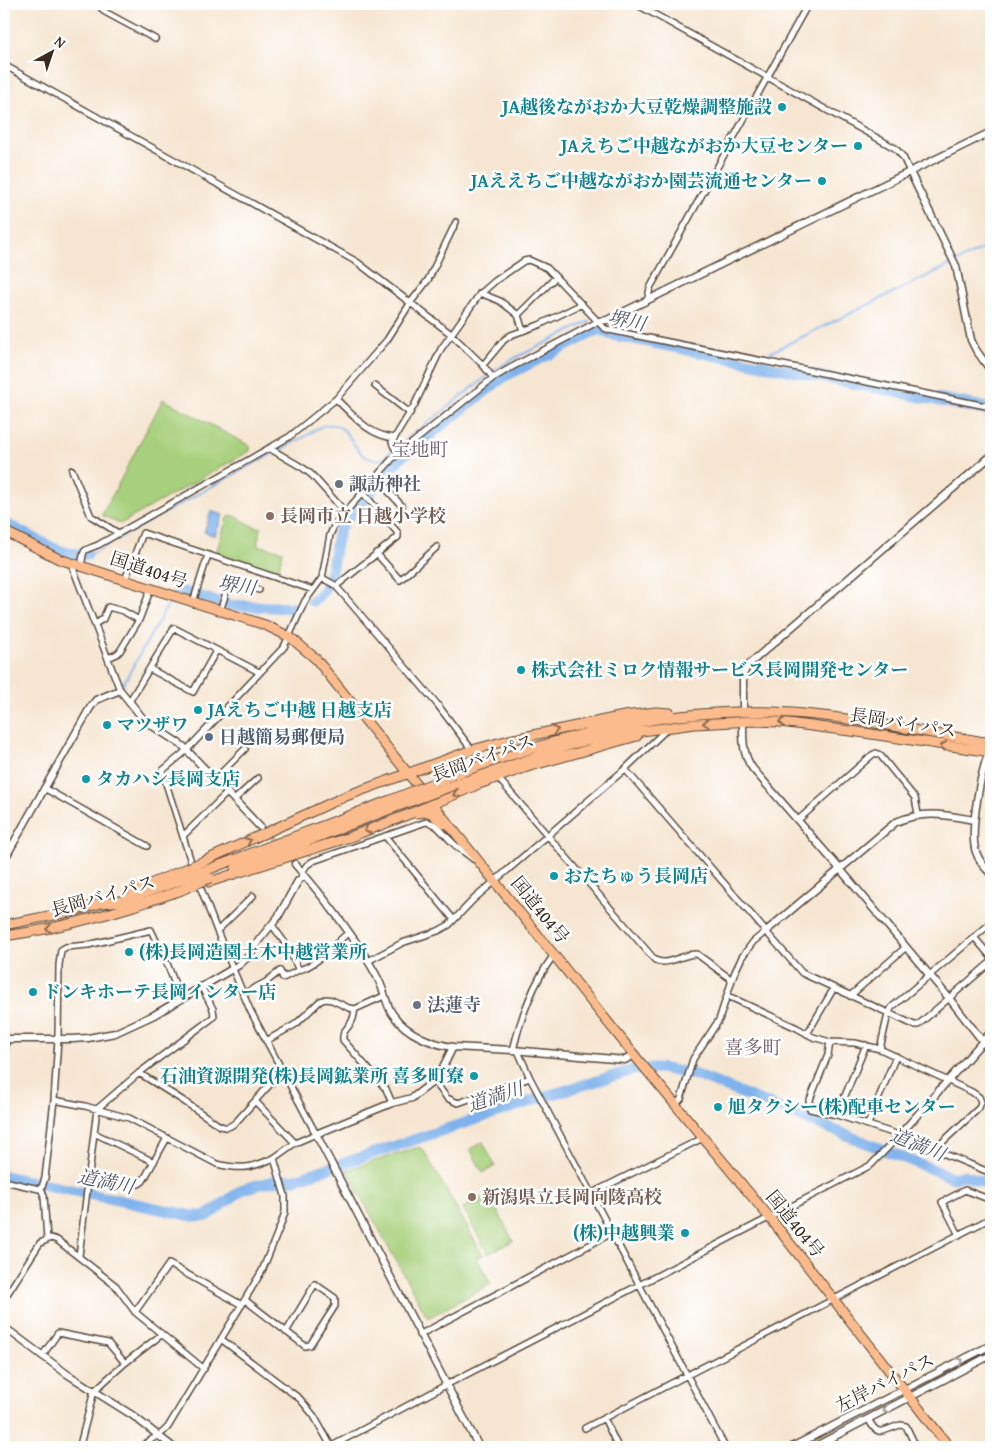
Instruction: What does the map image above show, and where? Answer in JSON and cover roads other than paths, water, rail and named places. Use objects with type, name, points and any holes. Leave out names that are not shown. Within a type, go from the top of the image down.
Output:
[{"type":"highway","name":"国道404号","points":[[4,531],[42,552],[71,563],[82,562],[125,580],[222,606],[290,637],[322,666],[637,1057],[770,1218],[950,1447]]},
{"type":"highway","points":[[178,886],[208,873],[346,796],[472,750],[509,740],[624,716],[656,712],[700,714]]},
{"type":"highway","name":"長岡バイパス","points":[[454,780],[576,743],[611,735],[776,712],[830,717],[991,749]]},
{"type":"highway","name":"長岡バイパス","points":[[208,873],[454,780],[529,748],[581,734],[650,720],[700,714],[743,717]]},
{"type":"highway","points":[[178,886],[208,873],[350,837],[433,803],[527,768],[669,727]]},
{"type":"highway","points":[[412,813],[430,812],[433,814],[477,858]]},
{"type":"highway","name":"長岡バイパス","points":[[4,925],[74,911],[178,886]]},
{"type":"highway","name":"長岡バイパス","points":[[4,936],[115,915],[178,886]]},
{"type":"street","points":[[98,4],[105,12],[154,39]]},
{"type":"street","points":[[636,4],[895,148],[903,157],[956,266],[971,340],[982,360],[991,371]]},
{"type":"street","points":[[648,298],[650,288],[808,4]]},
{"type":"street","points":[[4,65],[357,262],[451,334],[493,378]]},
{"type":"street","points":[[479,1447],[250,1010],[189,858],[172,799],[162,774],[164,769],[186,750],[284,646],[290,637],[300,611],[322,578],[330,535],[344,512],[399,453],[493,378],[512,366],[599,322],[607,320],[648,298],[991,132]]},
{"type":"street","points":[[82,562],[86,548],[98,545],[289,437],[336,399],[387,340],[410,302],[428,280],[456,222]]},
{"type":"street","points":[[399,453],[392,445],[394,438],[410,413],[440,349],[480,293],[524,261],[529,260],[543,266],[556,277],[604,328],[991,407]]},
{"type":"street","points":[[518,315],[556,277]]},
{"type":"street","points":[[480,293],[500,301],[518,315],[522,331]]},
{"type":"street","points":[[483,366],[504,340],[511,335],[582,304]]},
{"type":"street","points":[[375,386],[410,413]]},
{"type":"street","points":[[336,399],[372,433],[382,437],[394,438]]},
{"type":"street","points":[[269,448],[312,475],[344,512]]},
{"type":"street","points":[[991,456],[748,664],[743,675],[745,757],[753,769],[949,998],[991,1052]]},
{"type":"street","points":[[72,470],[91,516],[118,533]]},
{"type":"street","points":[[376,478],[402,506]]},
{"type":"street","points":[[336,586],[398,537],[398,533],[363,493]]},
{"type":"street","points":[[125,580],[143,533],[313,590]]},
{"type":"street","points":[[376,553],[400,580],[437,547]]},
{"type":"street","points":[[194,598],[208,555]]},
{"type":"street","points":[[71,563],[120,690],[145,721],[172,738],[186,750],[260,826]]},
{"type":"street","points":[[322,578],[336,586],[437,704],[472,750]]},
{"type":"street","points":[[222,606],[230,581],[258,590]]},
{"type":"street","points":[[108,658],[119,653],[139,620],[151,588]]},
{"type":"street","points":[[94,624],[103,619],[108,607],[123,611],[139,620]]},
{"type":"street","points":[[129,702],[174,628],[259,672]]},
{"type":"street","points":[[150,669],[193,692],[216,651]]},
{"type":"street","points":[[4,860],[90,708],[96,700],[120,690]]},
{"type":"street","points":[[368,961],[402,943],[450,925],[495,880],[625,769],[669,727]]},
{"type":"street","points":[[214,780],[245,749]]},
{"type":"street","points":[[991,749],[986,762],[974,820],[973,835],[976,853],[982,864],[991,874]]},
{"type":"street","points":[[798,820],[876,753],[880,755],[915,798],[918,814]]},
{"type":"street","points":[[625,769],[764,932],[802,973],[888,1014],[918,1025],[991,962]]},
{"type":"street","points":[[234,800],[258,778]]},
{"type":"street","points":[[498,778],[655,960],[664,962],[697,954],[732,980]]},
{"type":"street","points":[[44,788],[146,846]]},
{"type":"street","points":[[183,836],[227,793]]},
{"type":"street","points":[[676,1104],[681,1099],[696,1054],[719,1020],[737,966],[747,949],[764,932],[896,822],[918,814],[940,814],[974,820]]},
{"type":"street","points":[[4,1073],[5,1039],[88,1038],[115,1033],[141,1022],[181,1000],[239,964],[250,955],[259,940],[272,925],[307,865],[313,861],[420,823],[431,822],[487,871]]},
{"type":"street","points":[[385,836],[454,920]]},
{"type":"street","points":[[294,864],[324,898],[368,961],[393,1016],[408,1029],[433,1043],[453,1047],[625,1060],[637,1057]]},
{"type":"street","points":[[217,931],[253,896]]},
{"type":"street","points":[[880,1049],[888,1014],[892,1006],[991,923]]},
{"type":"street","points":[[272,925],[285,943],[299,970]]},
{"type":"street","points":[[47,1239],[44,1196],[41,1188],[45,1178],[54,1100],[58,1039],[59,953],[66,947],[88,945],[151,930],[181,1000]]},
{"type":"street","points":[[244,994],[266,982],[280,971],[283,978],[316,962],[348,933]]},
{"type":"street","points":[[974,937],[991,957]]},
{"type":"street","points":[[850,996],[906,947]]},
{"type":"street","points":[[555,954],[543,972],[518,1026],[516,1051],[725,1447]]},
{"type":"street","points":[[79,1256],[97,1109],[139,1073],[214,1016],[213,1009],[201,986]]},
{"type":"street","points":[[807,1034],[834,988]]},
{"type":"street","points":[[266,1041],[296,1024],[314,1006],[326,999],[356,1009],[384,996]]},
{"type":"street","points":[[728,996],[813,1037],[830,1042],[866,1045],[880,1049],[948,1080],[979,1097],[982,1102],[979,1108],[934,1150]]},
{"type":"street","points":[[356,1009],[351,1023],[344,1031],[343,1040],[382,1083],[392,1103]]},
{"type":"street","points":[[222,1339],[300,1398],[314,1416],[330,1447],[871,1165],[883,1154],[991,1032]]},
{"type":"street","points":[[830,1042],[828,1055],[809,1106],[810,1109],[868,1124],[991,1172]]},
{"type":"street","points":[[837,1115],[866,1045]]},
{"type":"street","points":[[54,1100],[129,1118],[217,1164],[242,1169],[274,1158],[295,1143],[316,1134],[392,1103],[412,1098],[434,1081],[453,1047]]},
{"type":"street","points":[[868,1124],[896,1056]]},
{"type":"street","points":[[139,1073],[223,1128],[232,1126],[282,1071]]},
{"type":"street","points":[[434,1081],[447,1098],[458,1103],[530,1078]]},
{"type":"street","points":[[255,1101],[295,1143]]},
{"type":"street","points":[[94,1133],[154,1162]]},
{"type":"street","points":[[89,1178],[138,1184],[143,1181],[167,1138]]},
{"type":"street","points":[[592,1193],[703,1138]]},
{"type":"street","points":[[140,1447],[158,1436],[168,1427],[222,1339],[267,1260],[285,1212],[285,1196],[274,1158]]},
{"type":"street","points":[[4,1181],[31,1188],[41,1188]]},
{"type":"street","points":[[959,1235],[942,1202],[965,1190],[991,1200]]},
{"type":"street","points":[[585,1428],[991,1218]]},
{"type":"street","points":[[420,1335],[612,1233]]},
{"type":"street","points":[[4,1299],[40,1243],[47,1239],[57,1240],[116,1286],[135,1312],[204,1369]]},
{"type":"street","points":[[135,1312],[169,1264],[243,1303],[305,1346],[310,1345],[335,1306],[335,1298],[315,1284],[286,1332]]},
{"type":"street","points":[[4,1327],[94,1392],[132,1415],[173,1447]]},
{"type":"street","points":[[42,1356],[58,1333],[108,1343],[125,1364]]},
{"type":"street","points":[[81,1447],[94,1392],[161,1335]]},
{"type":"street","name":"左岸バイパス","points":[[792,1447],[991,1345]]},
{"type":"street","name":"左岸バイパス","points":[[814,1447],[991,1355]]},
{"type":"street","points":[[604,1418],[618,1447]]},
{"type":"street","points":[[869,1420],[878,1432],[900,1424],[906,1426],[916,1447]]},
{"type":"water","points":[[211,511],[223,515],[215,536],[204,532]]},
{"type":"waterway","points":[[765,359],[769,353],[991,245]]},
{"type":"waterway","points":[[278,451],[316,429],[327,425],[343,429],[364,456],[372,459],[382,459],[509,361],[588,322],[590,323]]},
{"type":"waterway","points":[[602,325],[614,328]]},
{"type":"waterway","name":"堺川","points":[[312,601],[320,594],[330,577],[341,526],[400,458],[505,376],[600,329],[609,334],[991,411]]},
{"type":"waterway","points":[[697,345],[736,353]]},
{"type":"waterway","points":[[844,375],[991,404]]},
{"type":"waterway","points":[[87,555],[96,552],[273,453]]},
{"type":"waterway","name":"堺川","points":[[4,523],[53,548],[67,553],[87,555]]},
{"type":"waterway","name":"堺川","points":[[177,590],[229,605],[294,608]]},
{"type":"waterway","points":[[122,686],[170,601]]},
{"type":"waterway","name":"道満川","points":[[4,1176],[193,1216],[207,1216],[243,1189],[273,1181],[296,1179],[537,1099],[633,1070],[660,1068],[696,1075],[954,1178],[964,1175],[991,1185]]},
{"type":"tunnel","points":[[263,830],[278,846]]},
{"type":"place","name":"JA越後ながおか大豆乾燥調整施設","points":[[782,107]]},
{"type":"place","name":"JAえちご中越ながおか大豆センター","points":[[858,146]]},
{"type":"place","name":"JAええちご中越ながおか園芸流通センター","points":[[822,181]]},
{"type":"place","name":"諏訪神社","points":[[339,484]]},
{"type":"place","name":"長岡市立 日越小学校","points":[[270,516]]},
{"type":"place","name":"株式会社ミロク情報サービス長岡開発センター","points":[[521,670]]},
{"type":"place","name":"JAえちご中越 日越支店","points":[[198,710]]},
{"type":"place","name":"マツザワ","points":[[107,725]]},
{"type":"place","name":"日越簡易郵便局","points":[[209,737]]},
{"type":"place","name":"タカハシ長岡支店","points":[[86,779]]},
{"type":"place","name":"おたちゅう長岡店","points":[[554,876]]},
{"type":"place","name":"(株)長岡造園土木中越営業所","points":[[129,952]]},
{"type":"place","name":"ドンキホーテ長岡インター店","points":[[33,992]]},
{"type":"place","name":"法蓮寺","points":[[417,1005]]},
{"type":"place","name":"石油資源開発(株)長岡鉱業所 喜多町寮","points":[[474,1076]]},
{"type":"place","name":"旭タクシー(株)配車センター","points":[[718,1107]]},
{"type":"place","name":"新潟県立長岡向陵高校","points":[[472,1197]]},
{"type":"place","name":"(株)中越興業","points":[[685,1233]]},
{"type":"district","name":"宝地町","points":[[420,449]]},
{"type":"district","name":"喜多町","points":[[753,1047]]}]
